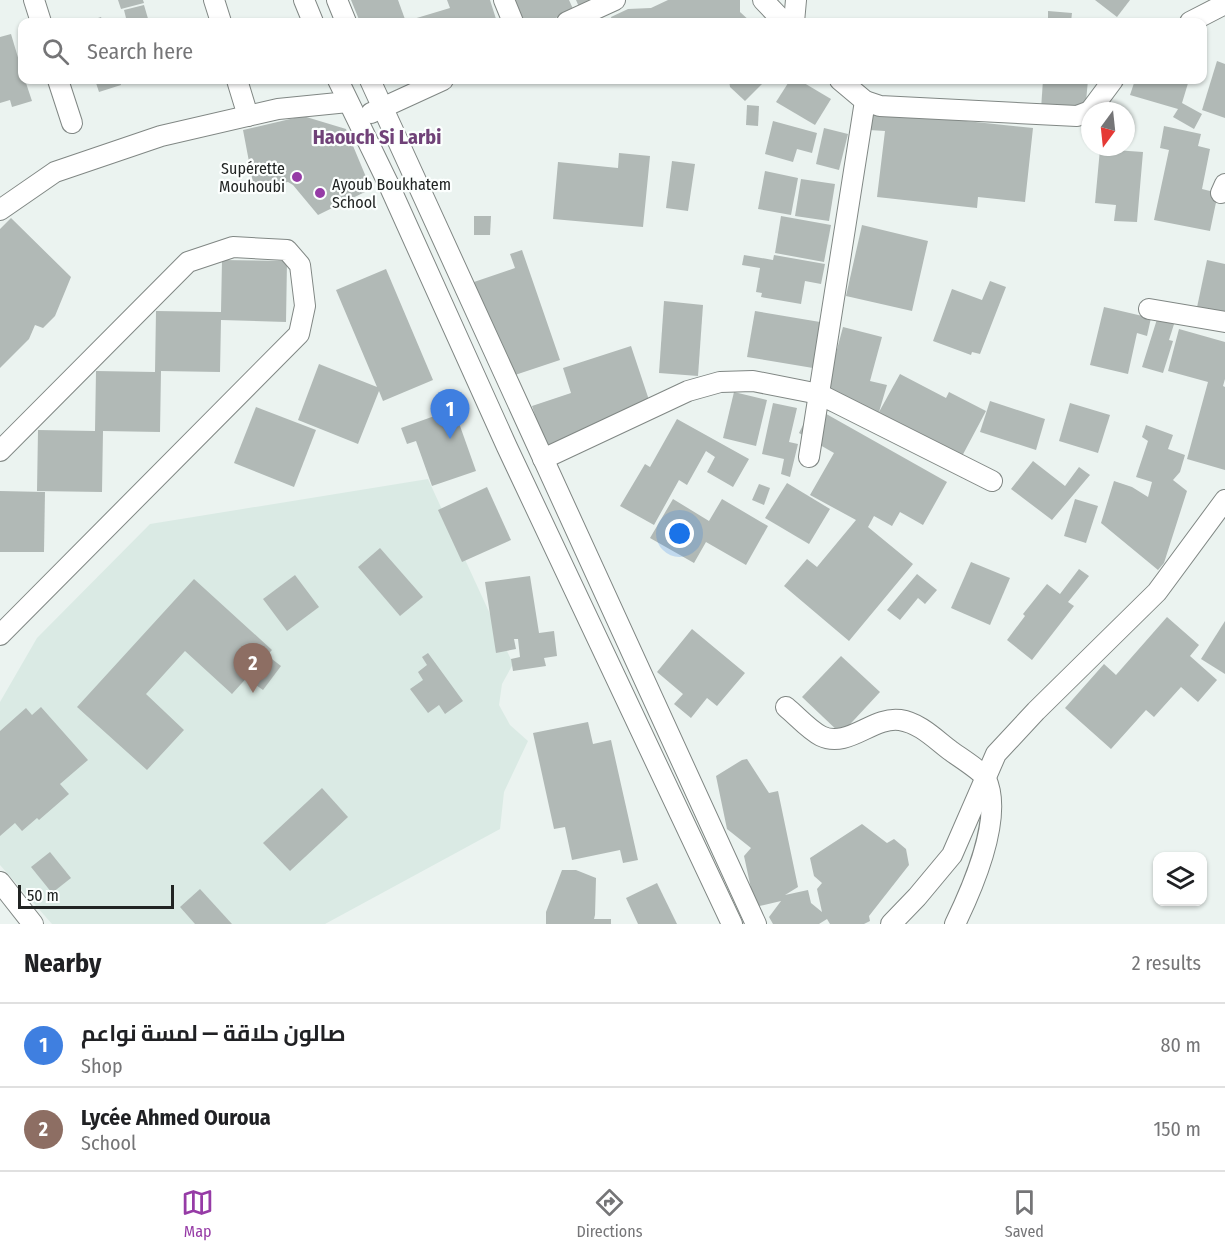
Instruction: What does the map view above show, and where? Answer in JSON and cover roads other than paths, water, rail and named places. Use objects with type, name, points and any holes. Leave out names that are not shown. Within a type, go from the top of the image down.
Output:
[{"type":"street","points":[[34,0],[40,18]]},
{"type":"street","points":[[214,0],[220,18]]},
{"type":"street","points":[[304,0],[312,18]]},
{"type":"street","points":[[337,0],[344,18]]},
{"type":"street","points":[[504,0],[511,18]]},
{"type":"street","points":[[576,18],[615,0]]},
{"type":"street","points":[[763,0],[780,18]]},
{"type":"street","points":[[794,18],[796,0]]},
{"type":"street","points":[[1198,18],[1225,4]]},
{"type":"street","points":[[59,84],[72,123]]},
{"type":"street","points":[[238,84],[248,116]]},
{"type":"street","points":[[341,84],[512,458],[732,924]]},
{"type":"street","points":[[372,84],[756,924]]},
{"type":"street","points":[[358,119],[434,84]]},
{"type":"street","points":[[845,84],[865,101],[879,106],[1081,114]]},
{"type":"street","points":[[1097,102],[1110,84]]},
{"type":"street","points":[[809,457],[865,101]]},
{"type":"street","points":[[0,210],[55,172],[161,136],[278,109],[348,102]]},
{"type":"street","points":[[0,451],[189,262],[233,247],[287,250],[300,265],[305,306],[299,334],[0,635]]},
{"type":"street","points":[[1149,309],[1225,322]]},
{"type":"street","points":[[543,459],[688,391],[720,382],[753,381],[819,393],[992,481]]},
{"type":"street","points":[[891,924],[952,855],[996,754],[1036,711],[1157,592],[1225,500]]},
{"type":"street","points":[[786,707],[821,736],[832,739],[843,738],[878,723],[898,720],[916,725],[986,777],[992,804],[986,844],[974,885],[956,924]]},
{"type":"street","points":[[0,882],[33,924]]},
{"type":"place","name":"Supérette Mouhoubi","points":[[297,177]]},
{"type":"place","name":"Ayoub Boukhatem School","points":[[320,193]]},
{"type":"place","name":"صالون حلاقة — لمسة نواعم","points":[[450,439]]},
{"type":"place","name":"Lycée Ahmed Ouroua","points":[[253,693]]},
{"type":"district","name":"Haouch Si Larbi","points":[[377,137]]}]
